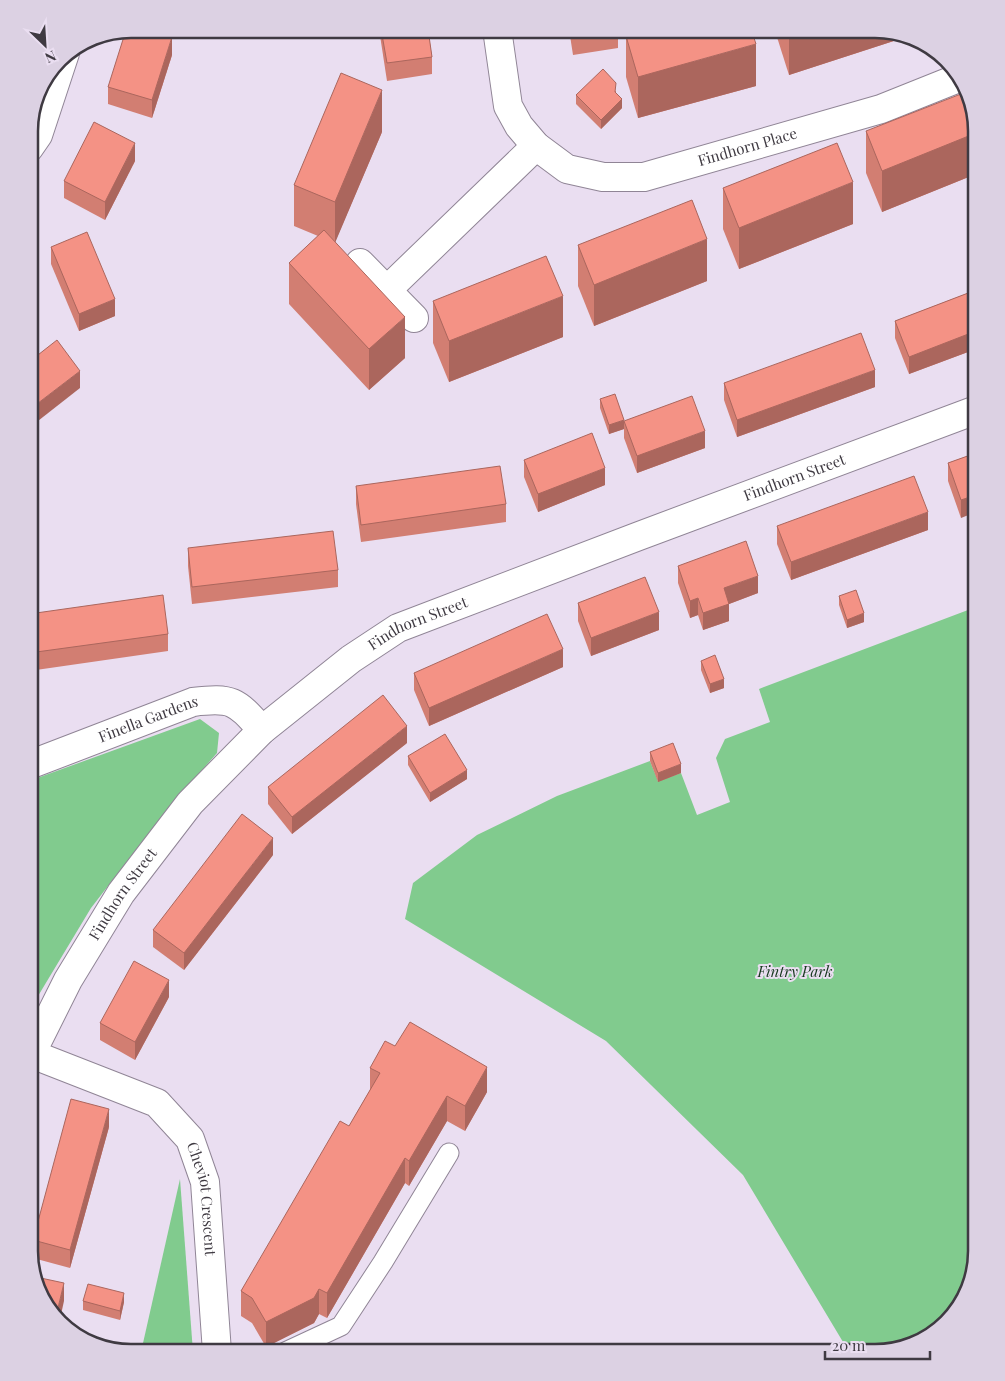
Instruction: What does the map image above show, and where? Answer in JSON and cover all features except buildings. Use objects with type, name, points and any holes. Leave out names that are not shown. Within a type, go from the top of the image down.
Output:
[{"type":"street","name":"Findhorn Place","points":[[497,38],[508,106],[518,126],[536,146],[567,169],[603,177],[644,176],[881,109],[953,81]]},
{"type":"street","points":[[38,135],[59,72]]},
{"type":"street","points":[[387,290],[536,146]]},
{"type":"street","points":[[360,263],[414,318]]},
{"type":"street","name":"Findhorn Street","points":[[38,1038],[68,980],[121,893],[190,803],[262,730],[350,659],[398,628],[968,413]]},
{"type":"street","name":"Finella Gardens","points":[[38,762],[193,702],[220,699],[241,707],[262,730]]},
{"type":"street","name":"Cheviot Crescent","points":[[38,1059],[157,1103],[190,1139],[205,1182],[216,1343]]},
{"type":"lane","points":[[304,1343],[341,1326],[383,1262],[449,1153]]},
{"type":"green space","name":"Fintry Park","points":[[968,610],[967,1263],[955,1297],[940,1316],[921,1331],[887,1343],[844,1344],[743,1175],[606,1041],[405,919],[413,883],[477,835],[557,796],[650,761],[658,781],[681,773],[697,815],[730,802],[716,758],[725,739],[770,722],[759,689]]},
{"type":"green space","points":[[200,719],[219,733],[217,753],[166,811],[91,908],[38,996],[38,778]]},
{"type":"green space","points":[[180,1179],[192,1343],[143,1343]]}]
